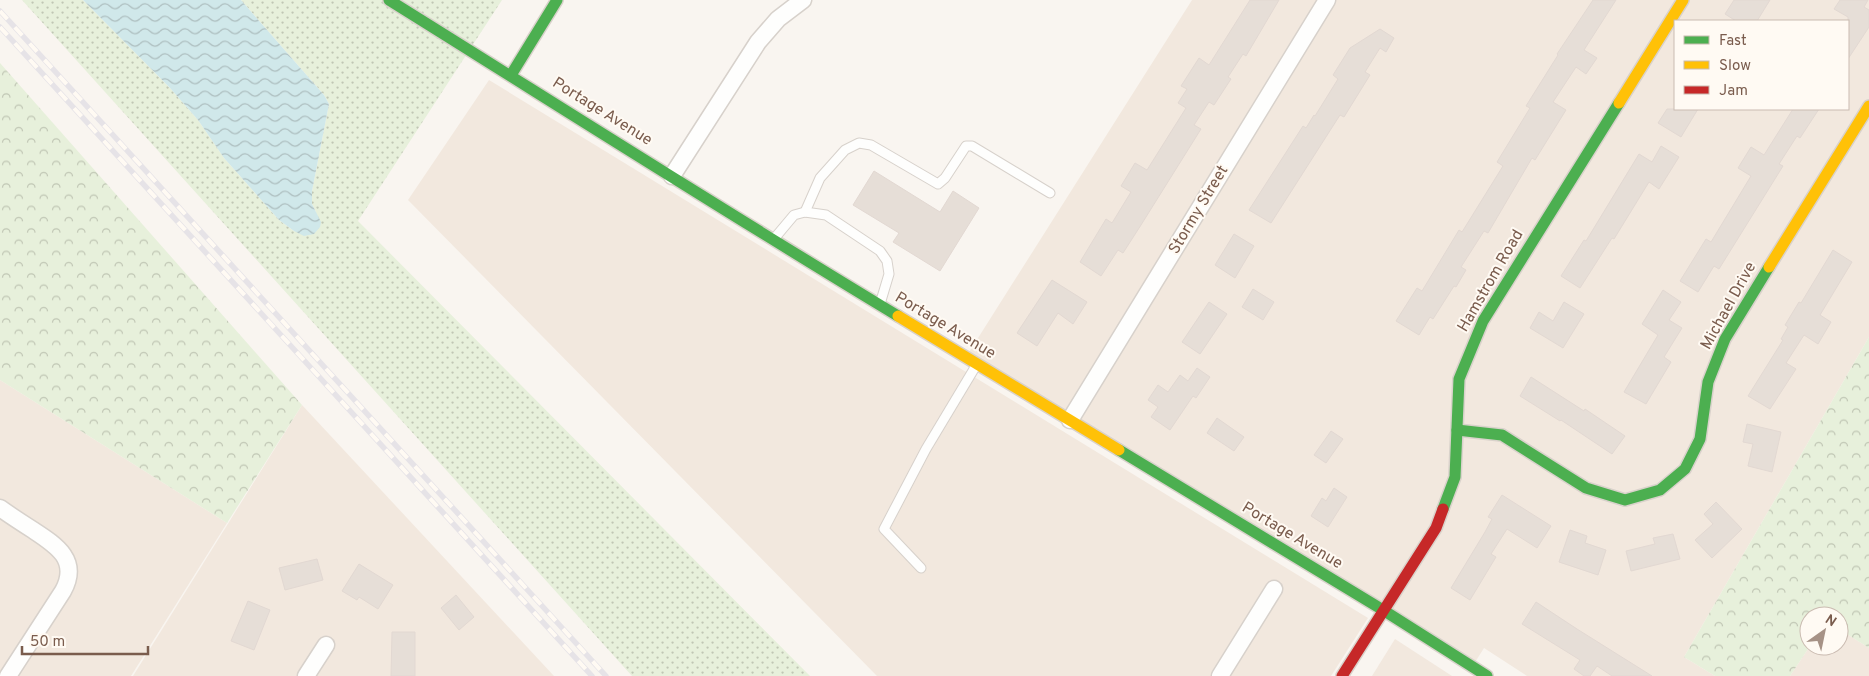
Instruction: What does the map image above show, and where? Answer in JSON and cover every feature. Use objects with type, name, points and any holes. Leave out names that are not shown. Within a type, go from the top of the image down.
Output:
[{"type":"street","name":"Portage Avenue","points":[[389,0],[511,74],[773,241],[1383,610],[1487,676]]},
{"type":"street","points":[[511,74],[557,0]]},
{"type":"street","points":[[672,176],[758,42],[778,19],[803,0]]},
{"type":"street","name":"Stormy Street","points":[[1070,420],[1327,0]]},
{"type":"street","name":"Hamstrom Road","points":[[1342,676],[1436,528],[1455,477],[1458,380],[1483,321],[1683,0]]},
{"type":"street","name":"Michael Drive","points":[[1456,430],[1502,435],[1586,488],[1625,500],[1660,490],[1685,469],[1700,439],[1708,382],[1725,339],[1869,106]]},
{"type":"street","points":[[0,508],[56,545],[65,557],[68,570],[67,581],[63,591],[8,676]]},
{"type":"street","points":[[1220,676],[1274,589]]},
{"type":"street","points":[[306,676],[326,645]]},
{"type":"lane","points":[[806,212],[820,178],[845,150],[859,143],[871,145],[938,184],[945,178],[966,146],[972,146],[1050,193]]},
{"type":"lane","points":[[773,241],[794,215],[806,212],[826,215],[880,251],[887,262],[889,274],[879,305]]},
{"type":"lane","points":[[921,568],[884,529],[926,450],[977,364]]},
{"type":"shaded area","points":[[1192,0],[1869,0],[1869,337],[1684,657],[1715,676],[1527,676],[1484,648],[1472,667],[966,357]]},
{"type":"shaded area","points":[[489,80],[1368,618],[1331,676],[877,676],[408,200]]},
{"type":"shaded area","points":[[0,380],[227,523],[131,676],[0,676]]},
{"type":"shaded area","points":[[302,405],[554,676],[133,676]]},
{"type":"shaded area","points":[[1849,635],[1869,648],[1869,676],[1790,676],[1803,656],[1849,656]]},
{"type":"shaded area","points":[[1395,639],[1452,676],[1372,676]]},
{"type":"green space","points":[[22,0],[83,0],[170,88],[198,120],[224,158],[279,220],[294,231],[316,212],[312,204],[312,191],[329,104],[324,95],[241,0],[502,0],[358,221],[810,676],[632,676]]},
{"type":"green space","points":[[0,63],[302,405],[227,523],[0,380]]},
{"type":"green space","points":[[1869,337],[1869,648],[1849,635],[1849,606],[1799,606],[1799,656],[1803,656],[1790,676],[1715,676],[1684,657]]},
{"type":"water","points":[[83,0],[241,0],[324,95],[329,104],[312,191],[312,204],[321,222],[320,227],[314,234],[304,236],[279,220],[224,158],[198,120],[170,88]]},
{"type":"building","points":[[1250,0],[1279,0],[1246,56],[1243,54],[1228,77],[1231,79],[1214,105],[1209,102],[1194,125],[1201,129],[1123,253],[1118,250],[1101,276],[1080,262],[1106,219],[1112,223],[1131,192],[1121,186],[1135,163],[1147,170],[1186,108],[1178,103],[1187,89],[1181,86],[1199,58],[1209,65]]},
{"type":"building","points":[[1593,0],[1616,0],[1584,50],[1597,58],[1586,74],[1576,67],[1553,102],[1566,110],[1535,160],[1532,158],[1488,233],[1484,231],[1461,267],[1466,270],[1456,287],[1454,286],[1433,319],[1430,317],[1419,335],[1396,321],[1417,288],[1422,291],[1459,230],[1462,232],[1503,166],[1497,162],[1530,108],[1526,106],[1557,54]]},
{"type":"building","points":[[1734,0],[1770,0],[1758,20],[1734,20],[1725,14]]},
{"type":"building","points":[[1840,0],[1868,0],[1864,7],[1869,10],[1869,27],[1849,57],[1849,20],[1848,17],[1834,9]]},
{"type":"building","points":[[1380,29],[1394,38],[1386,52],[1380,48],[1365,72],[1370,75],[1344,117],[1340,115],[1271,223],[1249,210],[1303,126],[1306,128],[1315,116],[1338,79],[1333,75],[1350,48]]},
{"type":"building","points":[[1667,109],[1697,110],[1681,137],[1658,123]]},
{"type":"building","points":[[1792,110],[1818,110],[1800,138],[1797,136],[1779,164],[1783,166],[1719,269],[1714,266],[1698,292],[1680,281],[1706,239],[1711,242],[1751,176],[1738,168],[1751,147],[1764,155]]},
{"type":"building","points":[[1661,146],[1679,157],[1659,189],[1649,182],[1614,239],[1612,238],[1580,288],[1561,276],[1584,240],[1586,241],[1639,154],[1652,162]]},
{"type":"building","points":[[874,171],[940,212],[953,191],[979,208],[940,271],[893,242],[899,233],[853,205]]},
{"type":"building","points":[[1234,234],[1254,246],[1235,278],[1215,265]]},
{"type":"building","points":[[1833,250],[1852,262],[1820,315],[1831,322],[1818,344],[1804,335],[1786,363],[1796,369],[1770,409],[1748,396],[1783,340],[1781,339],[1788,327],[1785,325],[1799,302],[1801,303]]},
{"type":"building","points":[[1052,280],[1087,302],[1073,324],[1058,313],[1037,346],[1017,333]]},
{"type":"building","points":[[1253,289],[1274,302],[1263,320],[1242,307]]},
{"type":"building","points":[[1663,290],[1681,302],[1669,320],[1682,328],[1664,357],[1671,362],[1646,404],[1624,392],[1658,335],[1642,324]]},
{"type":"building","points":[[1209,302],[1227,314],[1200,354],[1182,342]]},
{"type":"building","points":[[1564,302],[1584,314],[1563,348],[1530,328],[1539,312],[1553,321]]},
{"type":"building","points":[[1197,368],[1210,377],[1196,398],[1193,396],[1170,430],[1151,417],[1158,407],[1148,400],[1158,385],[1168,392],[1180,375],[1188,381]]},
{"type":"building","points":[[1531,377],[1584,411],[1585,409],[1625,436],[1612,454],[1561,420],[1520,396]]},
{"type":"building","points":[[1217,418],[1244,437],[1234,451],[1207,433]]},
{"type":"building","points":[[1747,424],[1781,432],[1772,472],[1748,466],[1753,444],[1743,442]]},
{"type":"building","points":[[1331,431],[1343,439],[1326,463],[1314,455]]},
{"type":"building","points":[[1334,488],[1347,497],[1328,527],[1311,516],[1322,498],[1326,501]]},
{"type":"building","points":[[1502,495],[1551,526],[1537,548],[1507,529],[1491,554],[1496,557],[1470,600],[1451,588],[1485,532],[1492,519],[1488,517]]},
{"type":"building","points":[[1716,502],[1742,529],[1712,558],[1695,540],[1713,524],[1704,514]]},
{"type":"building","points":[[1570,530],[1587,536],[1585,543],[1606,550],[1598,575],[1559,562]]},
{"type":"building","points":[[1673,534],[1680,559],[1631,571],[1626,551],[1655,544],[1653,538]]},
{"type":"building","points":[[317,559],[323,580],[285,590],[279,568]]},
{"type":"building","points":[[359,564],[393,585],[378,609],[359,597],[357,600],[342,591]]},
{"type":"building","points":[[456,595],[474,617],[459,630],[441,608]]},
{"type":"building","points":[[248,601],[270,610],[254,650],[231,641]]},
{"type":"building","points":[[1536,602],[1652,676],[1612,676],[1597,666],[1590,676],[1584,676],[1574,669],[1580,660],[1522,624]]},
{"type":"building","points":[[392,632],[415,632],[415,676],[391,676]]},
{"type":"railway","points":[[0,11],[606,676]]},
{"type":"railway","points":[[0,27],[592,676]]},
{"type":"traffic: fast","points":[[389,0],[898,316]]},
{"type":"traffic: fast","points":[[511,75],[557,0]]},
{"type":"traffic: fast","points":[[1443,509],[1455,477],[1459,379],[1483,321],[1619,103]]},
{"type":"traffic: fast","points":[[1457,430],[1502,435],[1586,488],[1625,500],[1660,490],[1685,469],[1700,439],[1708,382],[1725,339],[1769,267]]},
{"type":"traffic: fast","points":[[1119,450],[1383,610],[1487,676]]},
{"type":"traffic: slow","points":[[1619,103],[1683,0]]},
{"type":"traffic: slow","points":[[1769,267],[1869,106]]},
{"type":"traffic: slow","points":[[898,316],[1119,450]]},
{"type":"traffic: jam","points":[[1342,676],[1436,528],[1443,509]]}]
